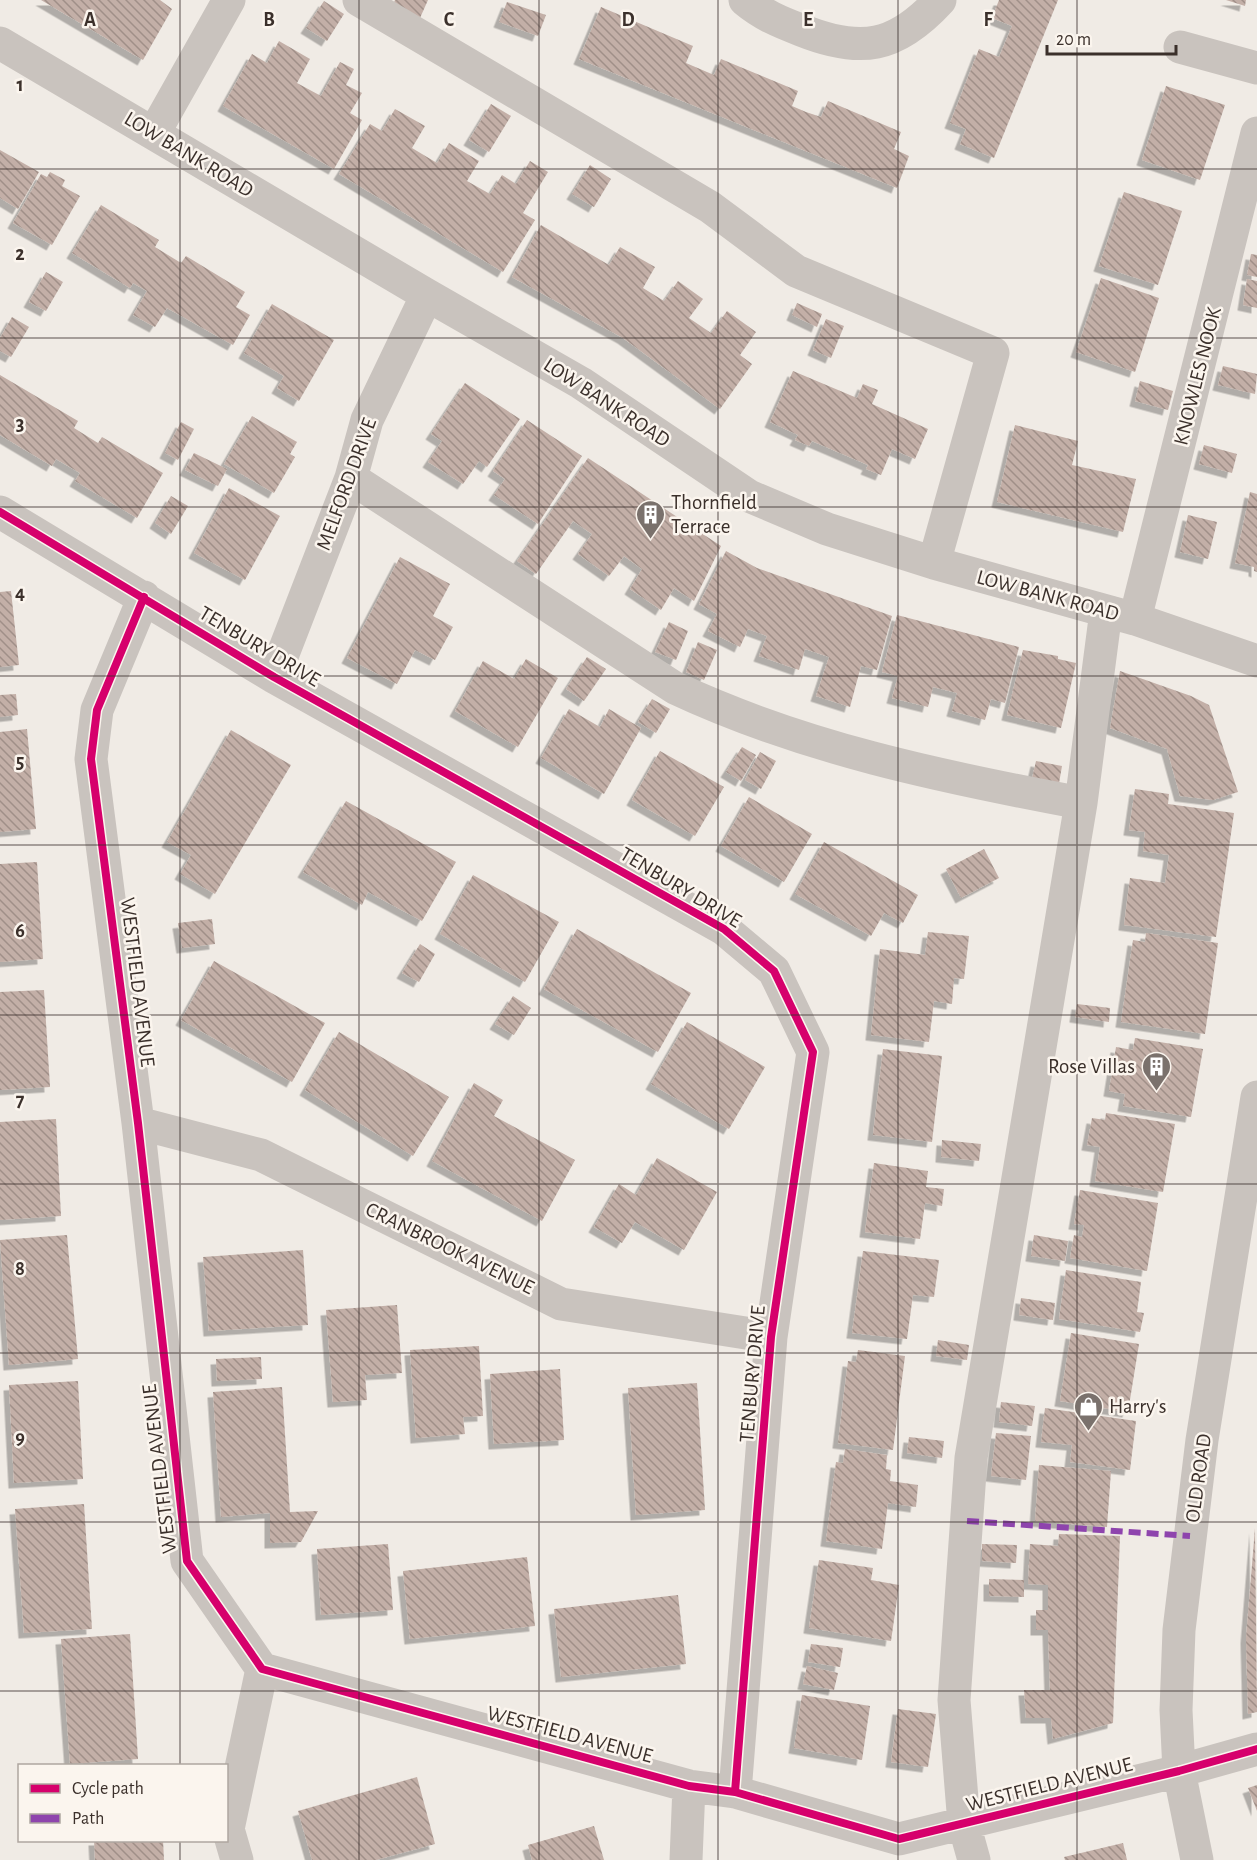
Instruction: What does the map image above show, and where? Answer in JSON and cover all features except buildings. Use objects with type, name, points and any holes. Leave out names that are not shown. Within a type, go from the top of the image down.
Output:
[{"type":"street","points":[[154,133],[229,0]]},
{"type":"street","points":[[359,0],[710,207],[796,271],[993,352],[934,563]]},
{"type":"street","points":[[745,0],[763,15],[825,40],[857,45],[886,41],[916,25],[940,0]]},
{"type":"street","name":"LOW BANK ROAD","points":[[0,43],[427,295],[581,383],[749,496],[827,530],[934,563],[1121,615],[1257,661]]},
{"type":"street","points":[[1180,47],[1257,68]]},
{"type":"street","name":"KNOWLES NOOK","points":[[974,1860],[964,1824],[954,1701],[971,1458],[1081,803],[1121,615],[1236,226],[1257,133]]},
{"type":"street","name":"MELFORD DRIVE","points":[[274,677],[351,478],[367,420],[427,295]]},
{"type":"street","points":[[351,478],[675,688],[707,703],[768,728],[855,754],[965,781],[1081,803]]},
{"type":"street","name":"TENBURY DRIVE","points":[[0,512],[274,677],[724,929],[774,971],[813,1052],[771,1336],[735,1792]]},
{"type":"street","name":"WESTFIELD AVENUE","points":[[144,597],[97,710],[91,759],[138,1123],[187,1561],[262,1669],[689,1786],[735,1792],[899,1839],[1179,1771],[1257,1749]]},
{"type":"street","name":"OLD ROAD","points":[[1197,1860],[1179,1771],[1176,1710],[1180,1618],[1202,1440],[1257,1097]]},
{"type":"street","name":"CRANBROOK AVENUE","points":[[138,1123],[261,1155],[561,1304],[771,1336]]},
{"type":"street","points":[[237,1860],[228,1829],[262,1669]]},
{"type":"street","points":[[686,1860],[689,1786]]},
{"type":"marked path","points":[[967,1521],[1190,1536]]},
{"type":"cycle path","points":[[0,512],[274,677],[724,929],[774,971],[813,1052],[771,1337],[735,1792]]},
{"type":"cycle path","points":[[144,597],[97,710],[91,759],[138,1123],[187,1561],[262,1669],[689,1786],[735,1792],[899,1839],[1179,1771],[1257,1749]]},
{"type":"place","name":"Thornfield Terrace","points":[[650,540]]},
{"type":"place","name":"Rose Villas","points":[[1156,1092]]},
{"type":"place","name":"Harry's","points":[[1088,1432]]}]
